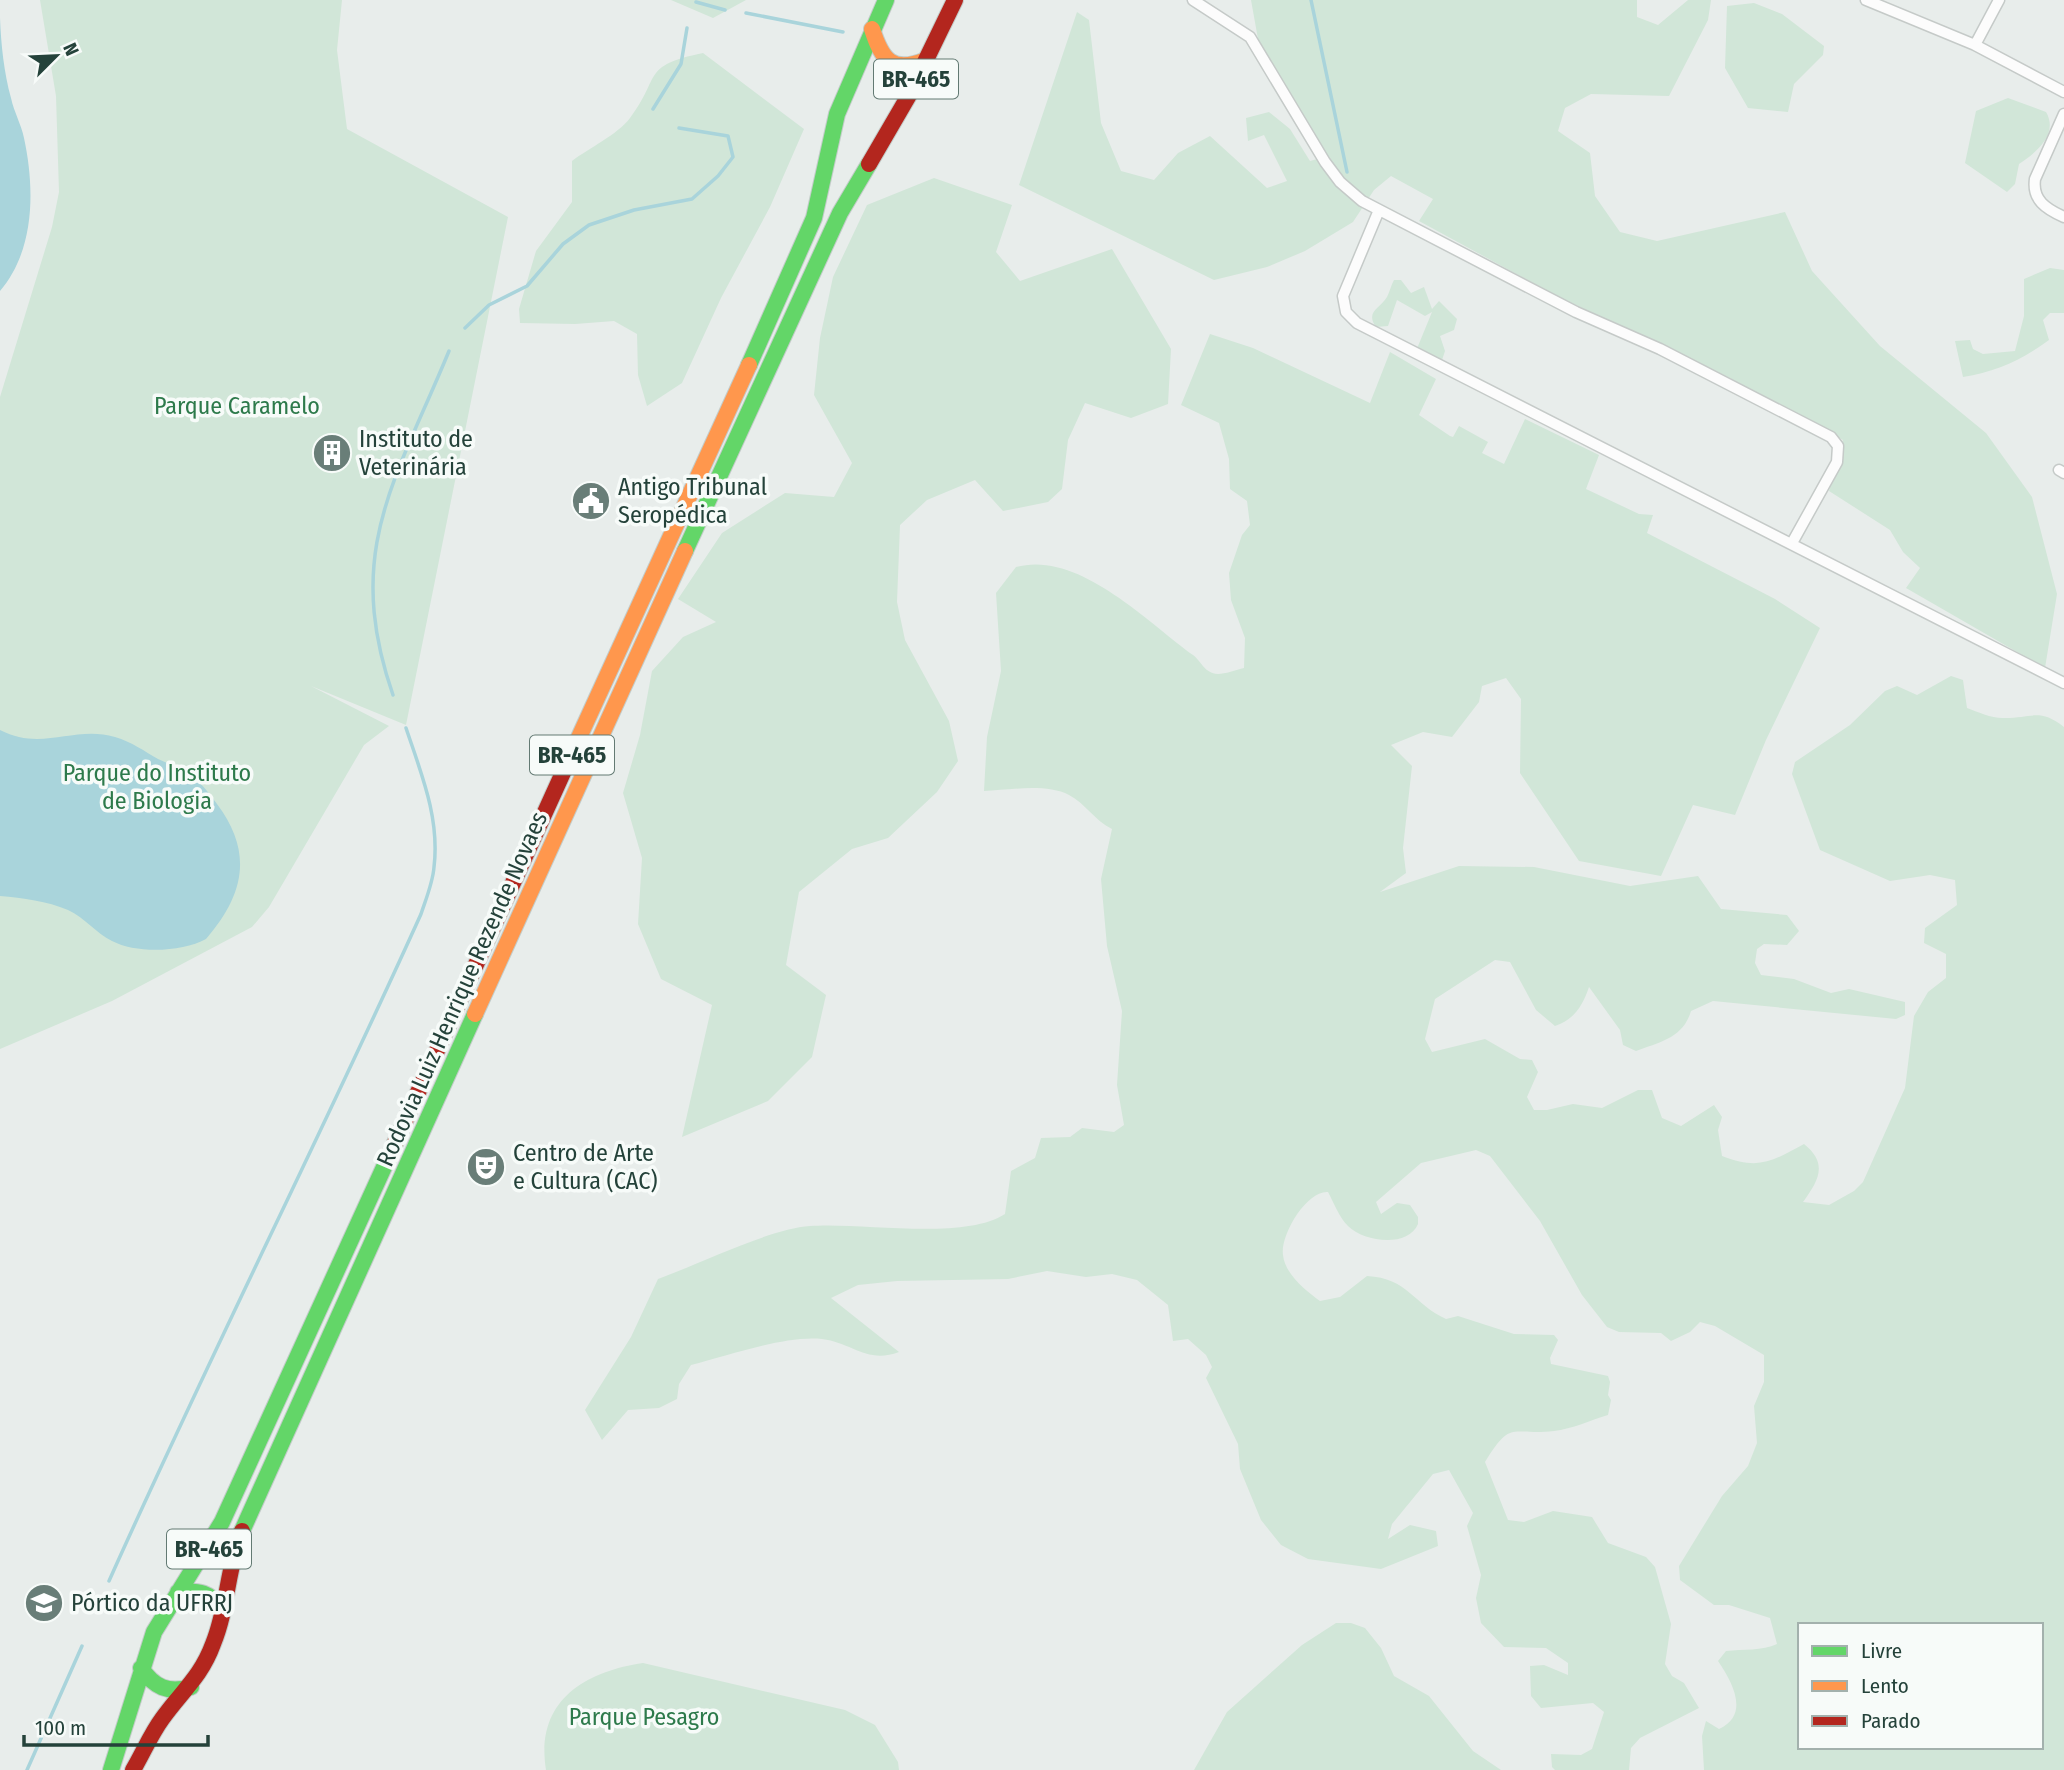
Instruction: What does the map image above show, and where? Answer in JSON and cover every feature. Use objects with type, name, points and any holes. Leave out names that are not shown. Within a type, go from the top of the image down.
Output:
[{"type":"highway","name":"Rodovia Luiz Henrique Rezende Novaes","points":[[111,1770],[125,1734],[141,1668],[158,1622],[206,1554],[222,1522],[805,241],[814,219],[837,114],[886,0]]},
{"type":"highway","name":"Rodovia Luiz Henrique Rezende Novaes","points":[[133,1770],[162,1719],[191,1687],[213,1646],[231,1557],[246,1520],[783,332],[840,213],[926,60],[955,0]]},
{"type":"highway","points":[[872,29],[879,50],[891,64],[906,68],[926,60]]},
{"type":"highway","points":[[178,1592],[193,1590],[209,1594],[222,1611]]},
{"type":"highway","points":[[141,1668],[160,1689],[171,1692],[191,1687]]},
{"type":"street","points":[[1193,0],[1250,37],[1325,162],[1340,182],[1362,201],[1466,252],[1576,312],[1660,349],[1831,437],[1838,446],[1837,462],[1792,543]]},
{"type":"street","points":[[1975,45],[1999,0]]},
{"type":"street","points":[[1871,1],[1975,45],[2064,92]]},
{"type":"street","points":[[2064,114],[2035,178],[2034,189],[2045,207],[2064,217]]},
{"type":"street","points":[[1379,211],[1343,296],[1346,312],[1357,323],[2064,683]]},
{"type":"green space","name":"Parque Caramelo","points":[[40,0],[342,0],[337,50],[347,129],[508,217],[406,725],[311,686],[389,726],[364,745],[269,907],[252,927],[112,1001],[0,1049],[0,397],[52,227],[59,192],[56,96]]},
{"type":"green space","points":[[671,0],[746,0],[713,18]]},
{"type":"green space","points":[[1251,0],[1637,0],[1637,17],[1658,25],[1688,0],[1711,0],[1708,20],[1669,96],[1591,94],[1565,108],[1558,131],[1590,153],[1595,196],[1620,232],[1657,241],[1785,212],[1812,271],[1880,346],[1986,433],[2032,497],[2057,594],[2045,668],[1906,588],[1920,568],[1903,552],[1890,530],[1829,491],[1843,440],[1728,377],[1557,296],[1419,221],[1433,199],[1391,176],[1374,190],[1353,222],[1305,251],[1267,267],[1214,280],[1019,185],[1077,12],[1089,20],[1101,123],[1121,171],[1154,180],[1178,153],[1210,136],[1267,188],[1287,181],[1264,135],[1248,141],[1246,118],[1269,112],[1290,129],[1310,161],[1325,157],[1258,39]]},
{"type":"green space","points":[[1754,3],[1782,14],[1824,46],[1823,55],[1794,84],[1788,112],[1748,108],[1725,68],[1727,6]]},
{"type":"green space","points":[[703,53],[804,129],[770,207],[721,298],[682,383],[647,406],[638,375],[637,334],[614,321],[575,324],[520,323],[519,309],[536,251],[572,202],[572,161],[610,136],[630,118],[661,68]]},
{"type":"green space","points":[[2008,98],[2046,112],[2050,128],[2038,149],[2019,164],[2015,184],[2007,192],[1965,163],[1976,111]]},
{"type":"green space","points":[[934,178],[1012,205],[996,252],[1020,281],[1112,249],[1171,349],[1168,404],[1131,418],[1085,403],[1068,440],[1062,489],[1048,502],[1003,511],[975,480],[927,500],[900,525],[897,602],[905,640],[949,721],[958,761],[937,792],[888,838],[852,849],[799,892],[786,965],[826,995],[812,1057],[768,1101],[682,1137],[712,1005],[661,979],[638,924],[642,858],[623,793],[640,735],[652,671],[683,637],[716,622],[678,599],[722,533],[785,493],[834,497],[852,463],[814,395],[820,338],[833,277],[867,205]]},
{"type":"green space","points":[[2050,268],[2064,270],[2064,313],[2050,313],[2043,320],[2049,340],[2008,364],[1963,377],[1955,341],[1970,340],[1973,349],[1983,354],[2015,351],[2024,316],[2024,279]]},
{"type":"green space","points":[[1394,280],[1401,280],[1411,293],[1424,287],[1432,309],[1439,301],[1457,319],[1454,330],[1440,336],[1445,351],[1441,363],[1416,351],[1432,312],[1425,316],[1397,300],[1388,326],[1376,327],[1373,322],[1375,310],[1387,297]]},
{"type":"green space","points":[[1210,334],[1253,348],[1370,403],[1390,352],[1436,379],[1419,415],[1450,436],[1453,437],[1459,426],[1488,442],[1482,453],[1504,464],[1525,419],[1599,455],[1586,489],[1639,514],[1653,515],[1647,533],[1775,599],[1820,628],[1766,740],[1735,815],[1693,805],[1661,876],[1579,861],[1520,773],[1521,699],[1506,678],[1482,686],[1479,702],[1452,737],[1423,732],[1391,745],[1412,766],[1403,848],[1406,873],[1380,892],[1459,866],[1534,867],[1630,886],[1698,876],[1721,909],[1787,915],[1799,931],[1787,945],[1764,944],[1757,949],[1755,963],[1761,975],[1794,979],[1831,993],[1849,989],[1905,1002],[1905,1015],[1896,1019],[1713,1001],[1691,1011],[1682,1027],[1670,1038],[1636,1051],[1623,1045],[1620,1030],[1589,987],[1577,1011],[1555,1026],[1536,1010],[1510,962],[1495,960],[1435,999],[1425,1039],[1432,1052],[1485,1039],[1520,1059],[1532,1060],[1538,1072],[1527,1097],[1534,1110],[1573,1104],[1602,1108],[1638,1090],[1652,1090],[1662,1118],[1681,1126],[1714,1105],[1722,1117],[1718,1130],[1722,1156],[1746,1163],[1764,1162],[1804,1144],[1812,1151],[1819,1166],[1813,1187],[1803,1202],[1829,1205],[1854,1191],[1863,1182],[1905,1088],[1914,1016],[1928,992],[1946,978],[1946,954],[1924,943],[1925,928],[1957,905],[1955,880],[1930,875],[1890,881],[1820,850],[1792,774],[1795,762],[1850,725],[1885,691],[1897,686],[1917,695],[1951,676],[1963,680],[1967,708],[2000,718],[2042,716],[2064,727],[2064,1770],[1704,1770],[1702,1736],[1706,1721],[1719,1729],[1734,1716],[1736,1707],[1733,1688],[1718,1661],[1726,1651],[1759,1649],[1777,1644],[1770,1618],[1729,1605],[1714,1605],[1680,1580],[1679,1566],[1722,1496],[1748,1466],[1757,1443],[1754,1406],[1764,1382],[1764,1355],[1715,1326],[1700,1322],[1690,1332],[1671,1341],[1661,1333],[1619,1332],[1607,1327],[1582,1295],[1540,1221],[1490,1156],[1476,1150],[1421,1163],[1376,1202],[1381,1214],[1397,1203],[1410,1205],[1418,1217],[1418,1224],[1413,1232],[1405,1237],[1385,1240],[1364,1236],[1348,1226],[1328,1192],[1320,1193],[1296,1215],[1286,1236],[1283,1255],[1288,1269],[1297,1281],[1320,1301],[1340,1297],[1367,1276],[1381,1278],[1392,1281],[1446,1319],[1458,1316],[1514,1334],[1554,1335],[1558,1340],[1550,1358],[1551,1364],[1608,1376],[1608,1395],[1611,1400],[1608,1415],[1561,1430],[1507,1434],[1485,1462],[1508,1520],[1524,1522],[1553,1511],[1592,1517],[1608,1543],[1646,1557],[1655,1567],[1671,1624],[1665,1664],[1672,1676],[1684,1683],[1699,1708],[1640,1738],[1631,1748],[1629,1770],[1555,1770],[1552,1767],[1551,1754],[1581,1755],[1592,1749],[1604,1712],[1593,1703],[1541,1708],[1531,1696],[1530,1666],[1544,1665],[1568,1675],[1568,1663],[1546,1648],[1504,1647],[1481,1623],[1476,1598],[1481,1575],[1467,1526],[1473,1513],[1449,1470],[1433,1474],[1392,1524],[1388,1539],[1410,1525],[1436,1531],[1438,1546],[1381,1569],[1308,1559],[1281,1545],[1261,1520],[1240,1469],[1238,1444],[1206,1378],[1212,1367],[1206,1355],[1188,1339],[1173,1341],[1168,1305],[1137,1280],[1112,1274],[1086,1277],[1047,1271],[1008,1279],[897,1281],[858,1285],[831,1298],[899,1352],[878,1356],[833,1341],[791,1340],[691,1365],[679,1384],[677,1399],[659,1408],[628,1410],[602,1440],[585,1410],[631,1337],[658,1279],[775,1233],[810,1226],[939,1229],[987,1222],[1005,1214],[1011,1171],[1035,1158],[1041,1138],[1070,1137],[1082,1128],[1114,1132],[1124,1125],[1117,1085],[1122,1011],[1107,946],[1101,879],[1112,829],[1075,798],[1060,791],[1027,788],[984,791],[987,737],[1001,671],[996,593],[1016,567],[1039,565],[1063,569],[1087,578],[1133,608],[1193,655],[1209,672],[1221,674],[1244,668],[1245,638],[1231,600],[1229,573],[1242,535],[1250,525],[1247,501],[1230,489],[1229,459],[1219,423],[1181,405]]},
{"type":"green space","points":[[1336,1623],[1351,1623],[1365,1628],[1381,1648],[1394,1676],[1429,1696],[1473,1751],[1501,1770],[1194,1770],[1227,1712],[1302,1645]]},
{"type":"green space","name":"Parque Pesagro","points":[[643,1663],[845,1710],[875,1725],[898,1762],[899,1770],[546,1770],[548,1726],[556,1709],[568,1694],[601,1674]]},
{"type":"water","points":[[0,18],[6,79],[28,158],[30,198],[26,238],[20,257],[12,275],[0,291]]},
{"type":"water","points":[[0,730],[30,739],[86,734],[115,737],[185,771],[200,783],[228,822],[240,856],[236,889],[229,906],[206,939],[172,949],[134,948],[106,938],[68,910],[35,900],[0,896]]},
{"type":"waterway","points":[[1311,0],[1347,172]]},
{"type":"waterway","points":[[696,2],[725,10]]},
{"type":"waterway","points":[[746,13],[843,32]]},
{"type":"waterway","points":[[653,109],[681,64],[687,28]]},
{"type":"waterway","points":[[465,328],[489,305],[527,286],[563,244],[589,225],[634,210],[692,199],[718,176],[733,157],[728,136],[679,128]]},
{"type":"waterway","points":[[393,695],[379,644],[373,599],[375,557],[382,517],[395,479],[449,351]]},
{"type":"waterway","points":[[109,1581],[421,914],[433,873],[434,831],[428,796],[406,728]]},
{"type":"waterway","points":[[27,1770],[82,1646]]},
{"type":"traffic: fast","points":[[749,365],[814,218],[837,114],[886,0]]},
{"type":"traffic: fast","points":[[685,551],[840,213],[869,164]]},
{"type":"traffic: fast","points":[[242,1531],[475,1014]]},
{"type":"traffic: fast","points":[[111,1770],[154,1632],[222,1522],[395,1143]]},
{"type":"traffic: fast","points":[[178,1592],[192,1591],[209,1596],[222,1610]]},
{"type":"traffic: fast","points":[[141,1668],[151,1680],[162,1687],[175,1690],[191,1687]]},
{"type":"traffic: slow","points":[[872,29],[880,49],[890,61],[905,65],[926,60]]},
{"type":"traffic: slow","points":[[576,744],[749,365]]},
{"type":"traffic: slow","points":[[475,1014],[685,551]]},
{"type":"traffic: jam","points":[[869,164],[908,97],[955,0]]},
{"type":"traffic: jam","points":[[395,1143],[576,744]]},
{"type":"traffic: jam","points":[[133,1770],[158,1725],[197,1675],[208,1656],[222,1616],[233,1559],[242,1531]]},
{"type":"place","name":"Instituto de Veterinária","points":[[332,453]]},
{"type":"place","name":"Antigo Tribunal Seropédica","points":[[591,501]]},
{"type":"place","name":"Centro de Arte e Cultura (CAC)","points":[[486,1167]]},
{"type":"place","name":"Pórtico da UFRRJ","points":[[44,1603]]},
{"type":"park label","name":"Parque do Instituto de Biologia","points":[[157,787]]}]
